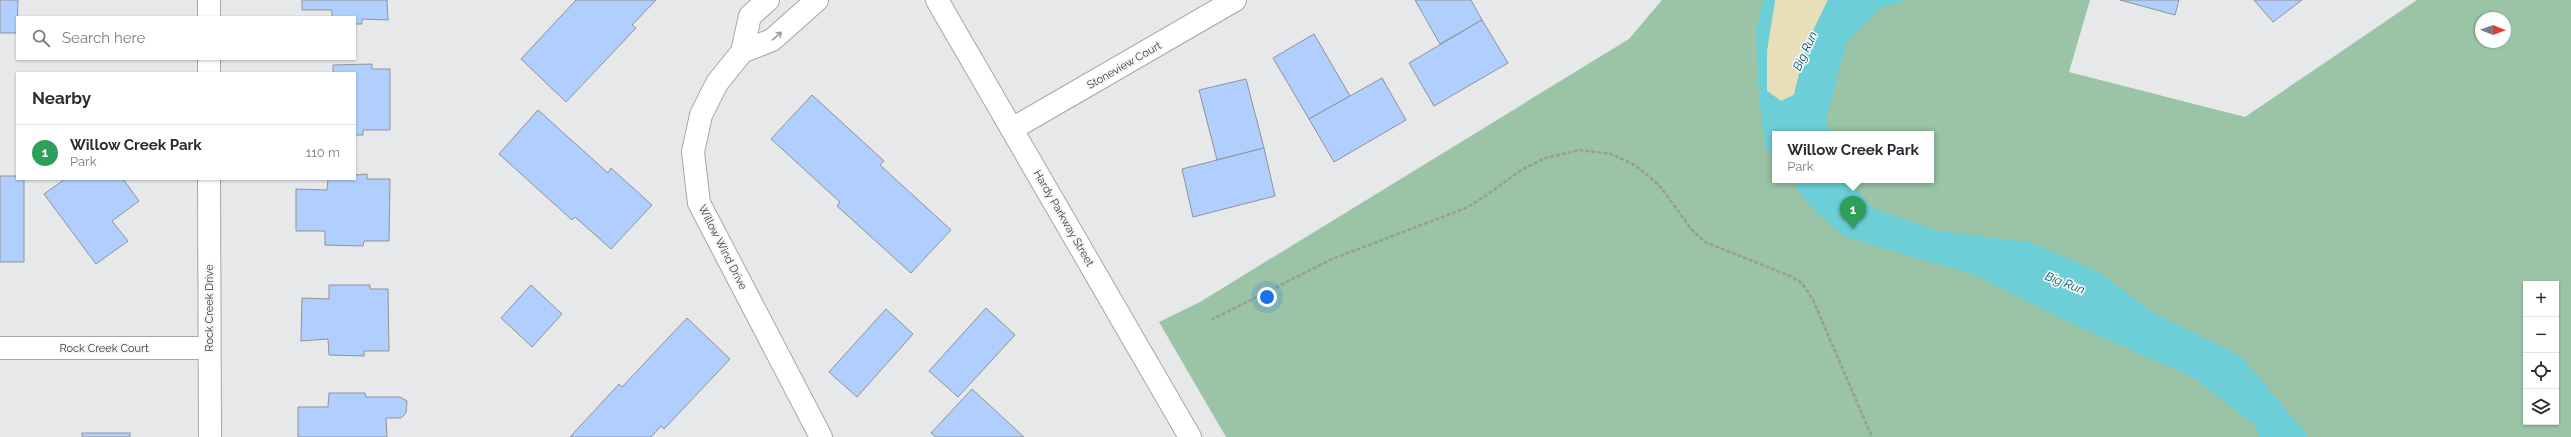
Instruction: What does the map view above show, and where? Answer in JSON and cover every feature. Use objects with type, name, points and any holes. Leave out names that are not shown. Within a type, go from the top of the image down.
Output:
[{"type":"street","points":[[209,0],[209,16]]},
{"type":"street","name":"Willow Wind Drive","points":[[768,0],[750,16],[742,52],[717,83],[701,115],[693,152],[699,203],[820,437]]},
{"type":"street","name":"Willow Wind Drive","points":[[742,52],[772,40],[817,0]]},
{"type":"street","name":"Hardy Parkway Street","points":[[937,0],[1190,437]]},
{"type":"street","name":"Stoneview Court","points":[[1012,129],[1235,0]]},
{"type":"street","points":[[209,60],[209,72]]},
{"type":"street","name":"Rock Creek Drive","points":[[209,180],[210,437]]},
{"type":"street","name":"Rock Creek Court","points":[[0,348],[209,348]]},
{"type":"path","points":[[1211,320],[1332,259],[1466,208],[1487,195],[1521,170],[1546,158],[1580,150],[1611,154],[1635,165],[1659,185],[1692,230],[1705,242],[1790,276],[1802,283],[1813,300],[1872,437]]},
{"type":"green space","points":[[1662,0],[2090,0],[2069,72],[2245,117],[2417,0],[2571,0],[2571,437],[1226,437],[1159,322],[1200,302],[1629,39]]},
{"type":"sand","points":[[1775,0],[1828,0],[1807,43],[1794,95],[1781,101],[1767,91],[1767,50]]},
{"type":"water","name":"Big Run","points":[[1763,0],[1775,0],[1767,50],[1767,91],[1781,101],[1794,95],[1807,43],[1828,0],[1906,0],[1881,8],[1847,42],[1826,120],[1830,131],[1772,131],[1772,156],[1765,146],[1758,86],[1756,32]]},
{"type":"water","name":"Big Run","points":[[1792,183],[1851,183],[1874,209],[1939,231],[2030,242],[2099,272],[2154,313],[2241,356],[2305,432],[2307,437],[2259,437],[2255,425],[2194,378],[2073,324],[1974,275],[1843,236],[1810,206]]},
{"type":"building","points":[[0,0],[18,0],[16,33],[0,33]]},
{"type":"building","points":[[302,0],[387,0],[388,20],[362,19],[362,24],[356,24],[356,16],[332,16],[332,10],[302,10]]},
{"type":"building","points":[[576,0],[656,0],[632,25],[636,28],[566,102],[521,59]]},
{"type":"building","points":[[1415,0],[1471,0],[1482,20],[1440,44]]},
{"type":"building","points":[[2120,0],[2179,0],[2175,15]]},
{"type":"building","points":[[2254,0],[2302,0],[2273,22]]},
{"type":"building","points":[[1482,20],[1508,63],[1434,106],[1409,63]]},
{"type":"building","points":[[1314,34],[1350,96],[1309,119],[1273,58]]},
{"type":"building","points":[[372,64],[372,69],[390,69],[390,130],[363,130],[363,135],[356,135],[356,72],[333,72],[333,65]]},
{"type":"building","points":[[1382,78],[1406,120],[1334,162],[1309,119]]},
{"type":"building","points":[[1246,79],[1264,148],[1217,160],[1199,90]]},
{"type":"building","points":[[812,95],[884,161],[880,165],[951,230],[911,273],[837,206],[840,202],[771,139]]},
{"type":"building","points":[[538,110],[608,173],[611,168],[652,205],[611,249],[575,217],[572,220],[499,154]]},
{"type":"building","points":[[1264,148],[1275,196],[1193,217],[1182,169]]},
{"type":"building","points":[[367,174],[367,179],[390,179],[389,241],[364,241],[363,246],[325,245],[325,231],[296,231],[296,189],[327,190],[328,180],[356,180],[356,175]]},
{"type":"building","points":[[0,176],[16,176],[16,180],[24,180],[24,262],[0,262]]},
{"type":"building","points":[[64,180],[124,180],[139,201],[112,221],[128,241],[96,264],[44,194]]},
{"type":"building","points":[[329,285],[370,285],[370,289],[388,289],[389,351],[364,351],[364,356],[329,355],[328,339],[301,341],[302,298],[329,299]]},
{"type":"building","points":[[531,285],[562,314],[532,347],[501,318]]},
{"type":"building","points":[[986,308],[1015,335],[958,397],[929,371]]},
{"type":"building","points":[[886,309],[913,334],[857,397],[829,372]]},
{"type":"building","points":[[687,318],[730,359],[664,429],[661,426],[651,437],[570,437],[619,384],[622,387]]},
{"type":"building","points":[[972,389],[1024,437],[936,437],[931,433]]},
{"type":"building","points":[[329,393],[365,393],[366,397],[400,397],[407,401],[406,413],[401,418],[386,418],[387,437],[298,437],[298,407],[328,407]]},
{"type":"building","points":[[82,433],[130,433],[130,437],[82,437]]},
{"type":"place","name":"Willow Creek Park","points":[[1853,229]]}]
